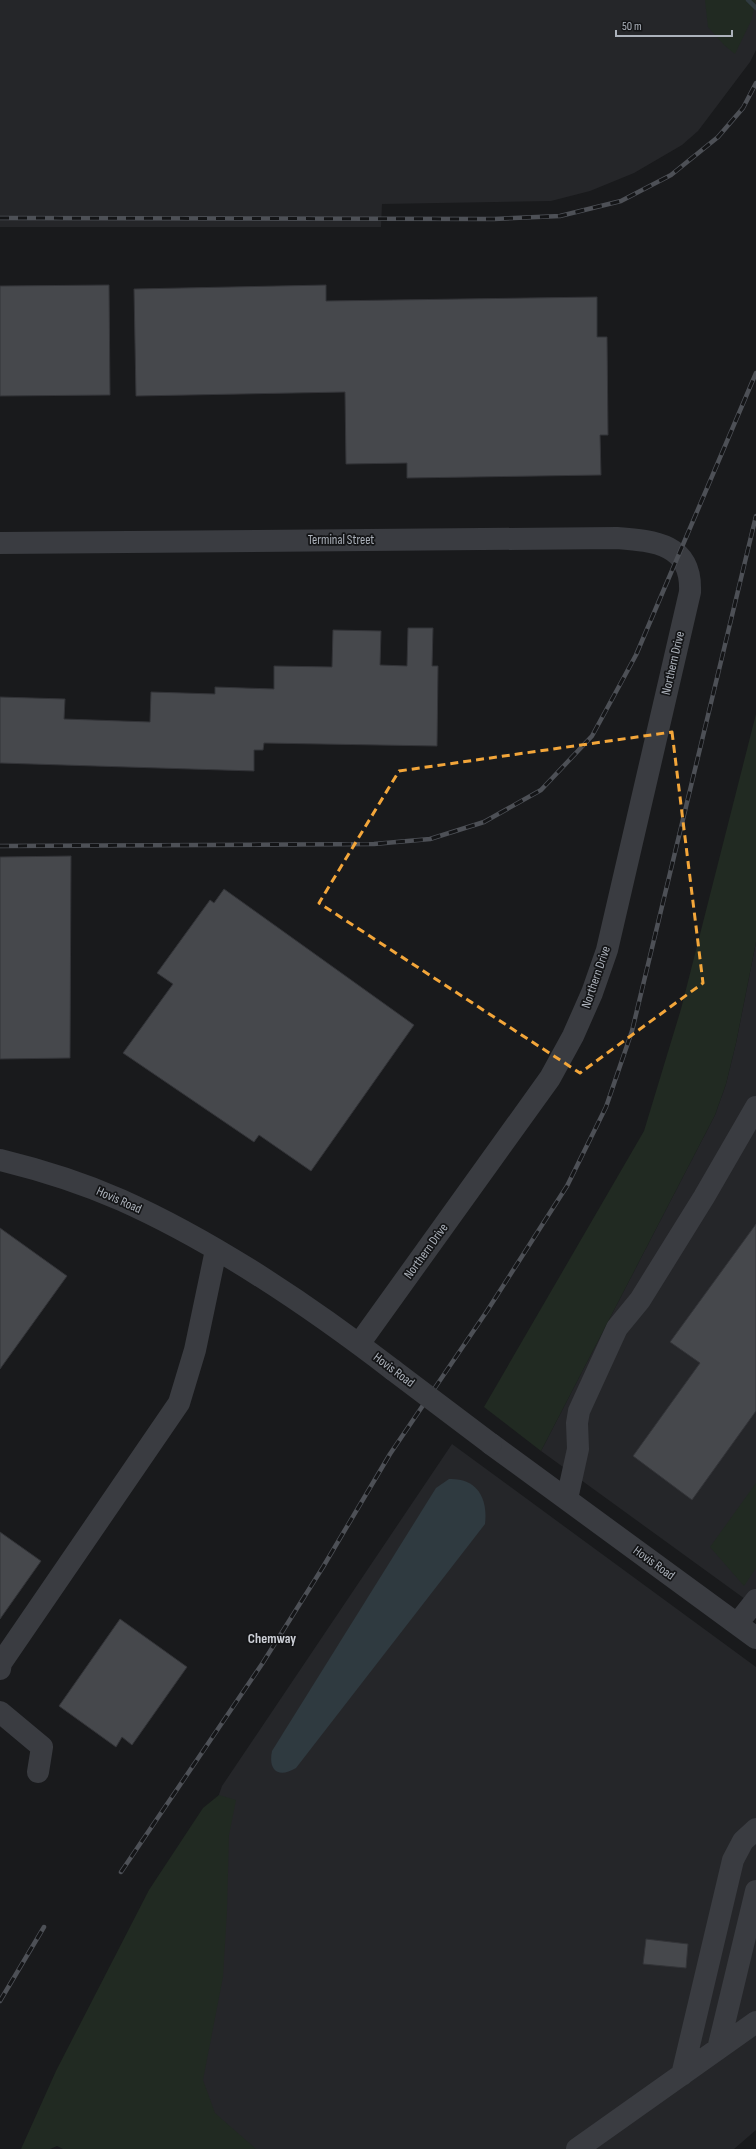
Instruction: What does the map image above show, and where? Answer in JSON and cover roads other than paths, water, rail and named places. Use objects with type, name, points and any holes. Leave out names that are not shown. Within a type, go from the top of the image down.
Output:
[{"type":"street","name":"Terminal Street","points":[[0,543],[617,538],[651,540],[678,554]]},
{"type":"street","name":"Northern Drive","points":[[359,1344],[537,1098],[573,1036],[592,993],[607,950],[690,592],[689,572],[685,562],[678,554]]},
{"type":"street","points":[[567,1499],[578,1449],[577,1424],[579,1411],[617,1328],[640,1300],[704,1197],[756,1107]]},
{"type":"street","name":"Hovis Road","points":[[0,1160],[86,1186],[121,1200],[174,1225],[216,1250],[359,1344],[491,1444],[756,1638]]},
{"type":"street","points":[[0,1670],[1,1663],[179,1403],[195,1350],[216,1250]]},
{"type":"street","points":[[737,1624],[756,1600]]},
{"type":"street","points":[[0,1712],[42,1747],[38,1772]]},
{"type":"street","points":[[691,2069],[733,1860],[739,1846],[756,1829]]},
{"type":"street","points":[[691,2069],[748,1854],[756,1834]]},
{"type":"street","points":[[726,2044],[756,1891]]},
{"type":"street","points":[[726,2044],[756,1947]]},
{"type":"street","points":[[577,2149],[756,2022]]},
{"type":"waterway","points":[[748,0],[756,8]]},
{"type":"railway","points":[[0,218],[494,219],[560,216],[621,201],[671,175],[718,137],[743,108],[756,83]]},
{"type":"railway","points":[[0,846],[374,844],[430,839],[484,822],[541,790],[592,736],[636,655],[756,373]]},
{"type":"railway","points":[[121,1872],[262,1664],[323,1567],[390,1454],[487,1311],[567,1186],[606,1107],[632,1031],[756,516]]},
{"type":"railway","points":[[0,2001],[44,1927]]},
{"type":"district","name":"Chemway","points":[[272,1638]]}]
